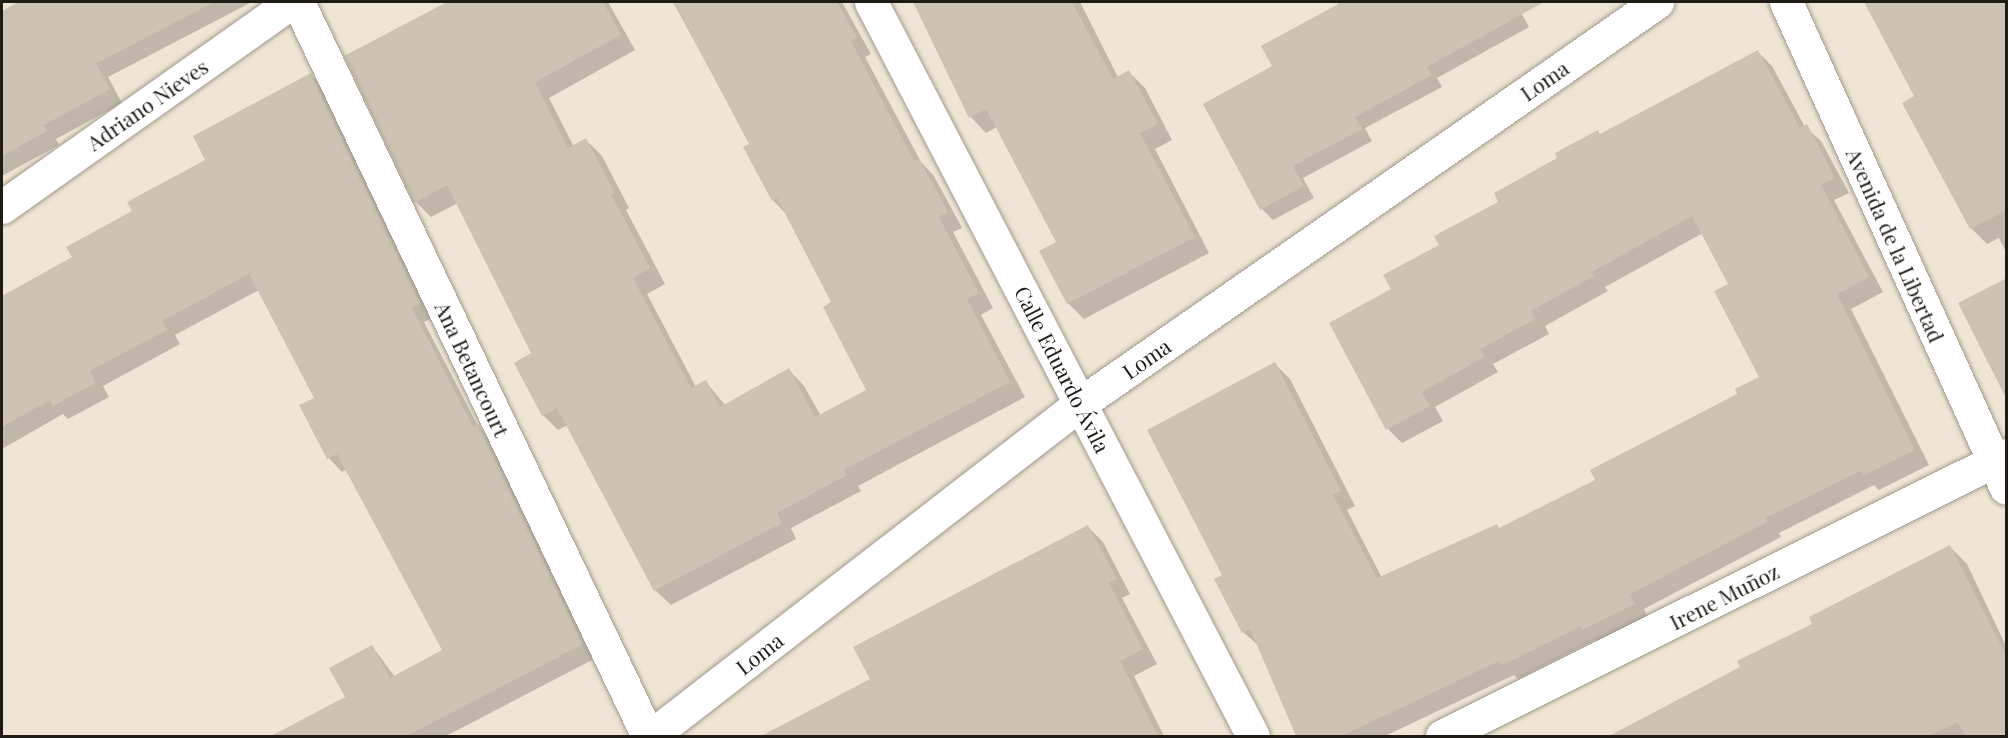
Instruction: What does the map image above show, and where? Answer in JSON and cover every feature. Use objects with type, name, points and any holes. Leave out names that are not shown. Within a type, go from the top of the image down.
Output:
[{"type":"street","name":"Adriano Nieves","points":[[2,207],[292,2]]},
{"type":"street","name":"Ana Betancourt","points":[[298,2],[649,736]]},
{"type":"street","name":"Calle Eduardo Ávila","points":[[872,2],[1253,736]]},
{"type":"street","name":"Loma","points":[[649,736],[1081,403],[1657,2]]},
{"type":"street","name":"Avenida de la Libertad","points":[[1786,2],[2002,468]]},
{"type":"street","name":"Irene Muñoz","points":[[1442,736],[2002,468]]},
{"type":"building","points":[[18,2],[214,2],[96,64],[110,89],[44,125],[47,131],[2,156],[2,11]]},
{"type":"building","points":[[447,2],[603,2],[621,35],[535,82],[568,148],[586,138],[615,193],[611,194],[650,268],[633,278],[691,388],[706,380],[720,407],[789,368],[815,417],[866,390],[823,307],[831,302],[777,198],[772,201],[743,147],[749,144],[674,2],[837,2],[857,38],[851,41],[914,161],[919,159],[948,212],[939,217],[979,293],[967,299],[1010,382],[844,470],[847,475],[777,513],[782,523],[654,591],[557,408],[542,416],[514,363],[531,353],[447,185],[414,203],[344,56]]},
{"type":"building","points":[[913,2],[1072,2],[1113,79],[1129,70],[1158,124],[1140,133],[1195,237],[1067,304],[1039,251],[1056,242],[986,109],[969,118]]},
{"type":"building","points":[[1342,2],[1544,2],[1427,67],[1432,75],[1355,117],[1362,129],[1293,166],[1304,186],[1260,210],[1203,104],[1272,66],[1261,46]]},
{"type":"building","points":[[1864,2],[2007,2],[2007,210],[1970,229],[1902,103],[1914,96]]},
{"type":"building","points":[[1758,50],[1800,128],[1807,124],[1835,178],[1821,185],[1869,277],[1837,294],[1915,450],[1863,476],[1860,471],[1765,518],[1767,522],[1630,594],[1635,604],[1582,630],[1581,626],[1502,665],[1499,661],[1342,736],[1296,736],[1250,629],[1242,633],[1214,579],[1222,575],[1147,430],[1275,362],[1341,491],[1333,495],[1377,578],[1497,524],[1499,528],[1595,480],[1590,470],[1737,394],[1735,389],[1759,377],[1714,291],[1728,284],[1692,216],[1592,272],[1594,276],[1531,311],[1536,319],[1480,349],[1484,357],[1422,392],[1430,406],[1386,430],[1329,323],[1391,289],[1383,275],[1439,245],[1434,236],[1498,202],[1494,193],[1557,158],[1555,153],[1598,130],[1600,134]]},
{"type":"building","points":[[311,73],[421,303],[412,308],[473,427],[479,424],[583,644],[407,736],[271,736],[345,697],[329,668],[372,645],[390,678],[442,650],[337,454],[327,459],[299,405],[314,398],[249,274],[162,321],[167,330],[90,371],[96,383],[53,406],[50,400],[2,427],[2,296],[72,257],[66,247],[132,211],[127,202],[205,160],[193,136]]},
{"type":"building","points":[[2007,278],[2007,400],[1958,303]]},
{"type":"building","points":[[1088,525],[1117,579],[1109,583],[1143,649],[1120,661],[1158,736],[761,736],[870,679],[853,647]]},
{"type":"building","points":[[1950,545],[2007,657],[2007,736],[1965,736],[1958,722],[1928,736],[1609,736],[1740,667],[1737,661],[1812,624],[1809,617]]}]
